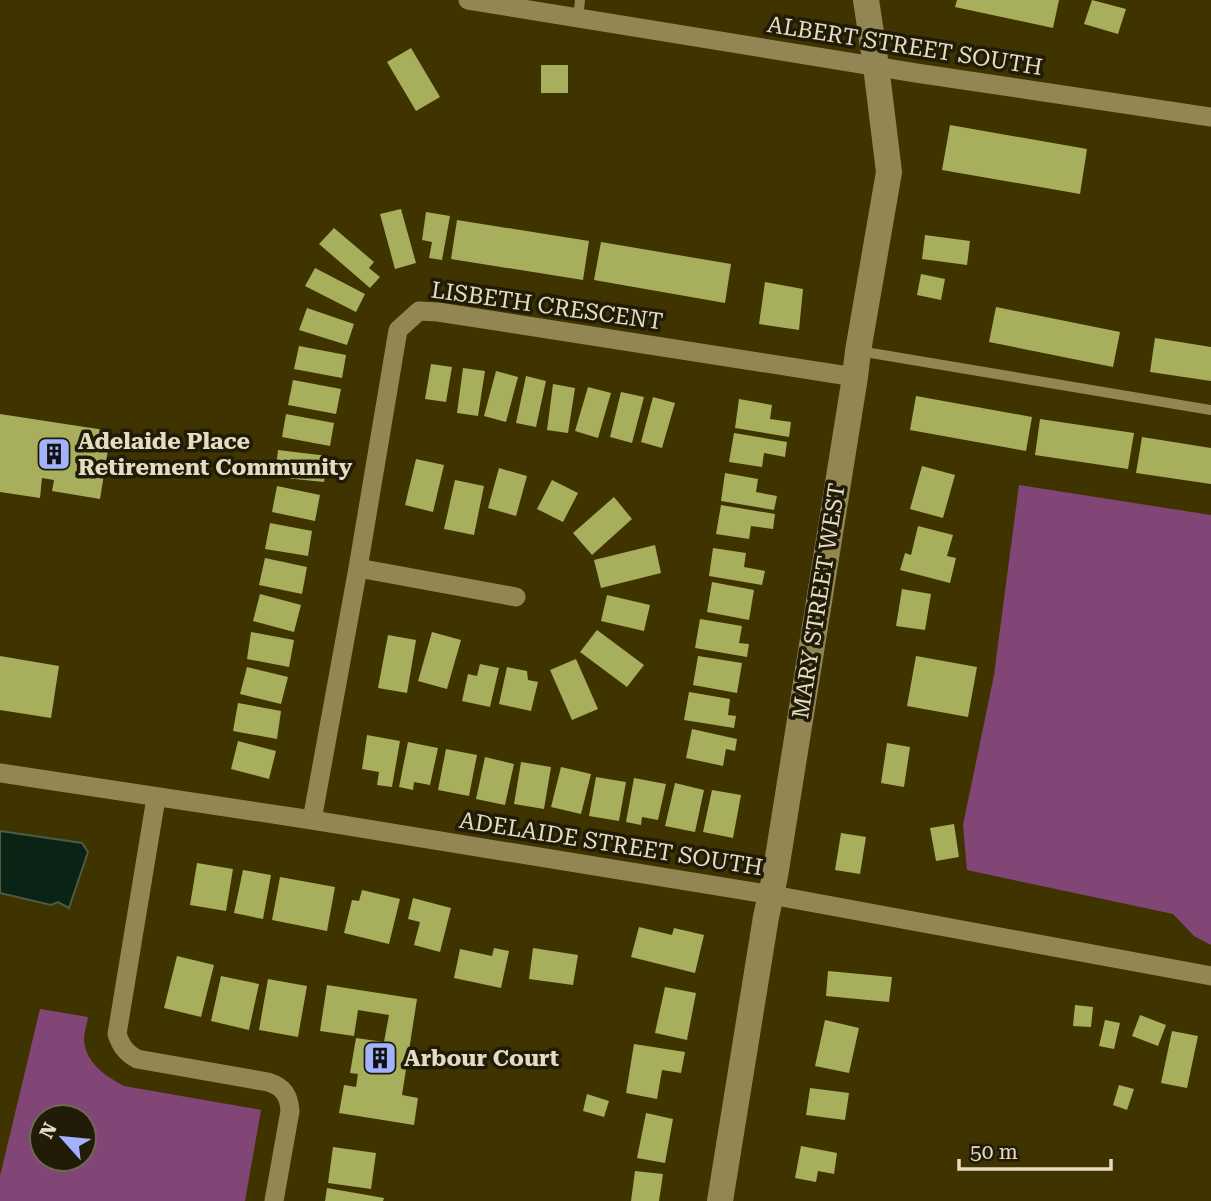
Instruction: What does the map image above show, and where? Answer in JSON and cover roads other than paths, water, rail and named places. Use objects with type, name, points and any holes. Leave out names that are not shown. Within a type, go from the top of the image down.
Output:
[{"type":"street","name":"ALBERT STREET SOUTH","points":[[468,0],[579,9],[876,66],[1211,117]]},
{"type":"street","name":"MARY STREET WEST","points":[[720,1201],[889,172],[866,0]]},
{"type":"street","name":"LISBETH CRESCENT","points":[[312,820],[398,330],[419,311],[856,364]]},
{"type":"street","points":[[358,568],[516,597]]},
{"type":"street","name":"ADELAIDE STREET SOUTH","points":[[0,774],[312,820],[772,895],[1211,976]]},
{"type":"street","points":[[156,798],[117,1034],[120,1045],[137,1059],[268,1082],[285,1091],[290,1111],[274,1201]]},
{"type":"lane","points":[[856,364],[1211,410]]},
{"type":"place","name":"Adelaide Place Retirement Community","points":[[54,454]]},
{"type":"place","name":"Arbour Court","points":[[380,1058]]}]
